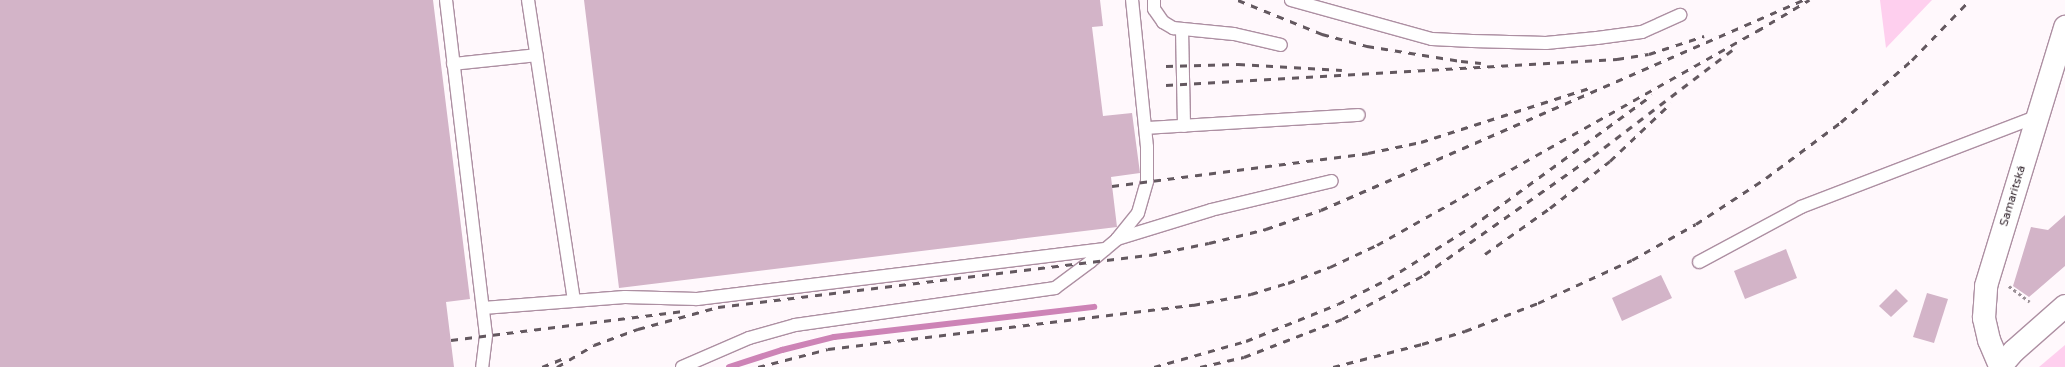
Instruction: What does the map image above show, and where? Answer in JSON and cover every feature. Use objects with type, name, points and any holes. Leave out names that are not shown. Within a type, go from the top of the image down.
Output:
[{"type":"main road","name":"Samaritská","points":[[2000,367],[1989,340],[1984,318],[1986,286],[2036,117],[2065,27]]},
{"type":"main road","points":[[2000,367],[2014,351],[2065,306]]},
{"type":"lane","points":[[446,0],[486,336],[482,367]]},
{"type":"lane","points":[[528,0],[574,301]]},
{"type":"lane","points":[[682,367],[749,338],[795,325],[1055,288],[1105,249],[1117,239],[1138,213],[1147,181],[1146,128],[1132,0]]},
{"type":"lane","points":[[1154,0],[1154,9],[1163,22],[1174,28],[1234,34],[1281,45]]},
{"type":"lane","points":[[1291,0],[1432,39],[1472,41],[1546,43],[1597,38],[1642,32],[1680,15]]},
{"type":"lane","points":[[1182,29],[1184,126]]},
{"type":"lane","points":[[454,64],[537,56]]},
{"type":"lane","points":[[1146,128],[1359,116]]},
{"type":"lane","points":[[1699,262],[1801,207],[2036,117]]},
{"type":"lane","points":[[1117,239],[1211,210],[1332,181]]},
{"type":"lane","points":[[483,308],[625,297],[697,299],[1105,249]]},
{"type":"shaded area","points":[[1880,0],[1932,0],[1886,48]]},
{"type":"shaded area","points":[[2065,345],[2065,367],[2039,367]]},
{"type":"building","points":[[0,0],[433,0],[470,299],[446,302],[454,367],[0,367]]},
{"type":"building","points":[[584,0],[1100,0],[1103,26],[1092,27],[1103,116],[1132,113],[1140,173],[1111,177],[1117,227],[619,288]]},
{"type":"building","points":[[2065,215],[2065,266],[2029,297],[2013,286],[2031,227],[2048,230]]},
{"type":"building","points":[[1786,249],[1797,278],[1745,299],[1734,271]]},
{"type":"building","points":[[1661,275],[1672,298],[1622,321],[1612,298]]},
{"type":"building","points":[[1896,289],[1908,301],[1891,317],[1879,306]]},
{"type":"building","points":[[1927,293],[1948,299],[1934,343],[1913,337]]},
{"type":"waterway","points":[[729,367],[782,350],[834,337],[1094,307]]},
{"type":"railway","points":[[1238,0],[1322,34],[1367,46],[1481,63]]},
{"type":"railway","points":[[557,367],[594,345],[638,329],[718,307],[1150,255],[1266,229],[1321,210],[1803,0]]},
{"type":"railway","points":[[1757,31],[1809,0]]},
{"type":"railway","points":[[1333,367],[1422,344],[1465,331],[1538,303],[1632,260],[1696,224],[1766,178],[1841,122],[1912,60],[1970,0]]},
{"type":"railway","points":[[758,367],[828,349],[1193,305],[1251,294],[1288,283],[1330,267],[1377,245],[1762,28]]},
{"type":"railway","points":[[1166,85],[1617,59],[1649,54],[1704,36]]},
{"type":"railway","points":[[1200,367],[1244,357],[1342,319],[1424,275],[1593,156],[1732,50]]},
{"type":"railway","points":[[1166,66],[1238,64],[1342,70]]},
{"type":"railway","points":[[1112,186],[1368,153],[1421,142],[1589,88]]},
{"type":"railway","points":[[1154,367],[1246,341],[1338,304],[1388,279],[1471,227],[1652,95]]},
{"type":"railway","points":[[1485,254],[1550,208],[1610,161],[1671,103]]},
{"type":"railway","points":[[451,340],[683,311]]},
{"type":"railway","points":[[542,367],[564,358]]}]
